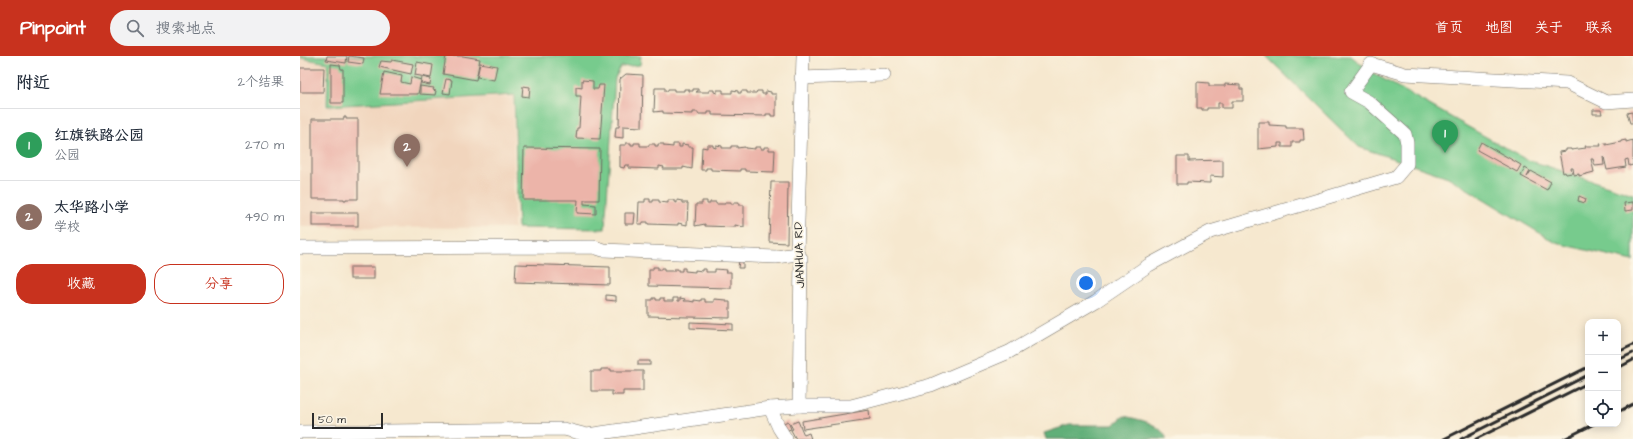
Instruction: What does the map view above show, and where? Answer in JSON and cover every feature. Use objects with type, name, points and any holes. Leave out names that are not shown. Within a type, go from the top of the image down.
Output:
[{"type":"street","name":"JIANHUA RD","points":[[798,406],[801,258],[797,254],[801,78],[803,56]]},
{"type":"street","points":[[300,432],[587,435],[770,408],[798,406],[851,406],[930,385],[1009,352],[1096,301],[1149,265],[1210,232],[1396,177],[1407,164],[1407,143],[1405,134],[1369,102],[1351,92],[1371,64],[1405,74],[1567,83],[1606,102],[1633,100]]},
{"type":"street","points":[[801,78],[884,75]]},
{"type":"street","points":[[300,248],[594,247],[604,250],[776,257],[797,254]]},
{"type":"street","points":[[770,408],[786,439]]},
{"type":"shaded area","points":[[300,59],[327,64],[325,107],[513,96],[514,228],[300,227]]},
{"type":"green space","points":[[300,56],[641,56],[640,65],[621,67],[615,78],[605,229],[518,228],[514,95],[327,106],[328,63],[300,58]]},
{"type":"green space","points":[[1266,56],[1351,56],[1371,72],[1525,159],[1633,194],[1633,261],[1556,243],[1448,177],[1359,147]]},
{"type":"green space","points":[[1124,416],[1154,425],[1164,433],[1167,439],[1046,439],[1044,433],[1069,425],[1113,425]]},
{"type":"building","points":[[327,56],[347,56],[346,63],[326,60]]},
{"type":"building","points":[[349,56],[364,58],[363,64],[348,62]]},
{"type":"building","points":[[446,56],[463,56],[480,59],[476,80],[443,74]]},
{"type":"building","points":[[392,60],[413,64],[411,74],[379,67],[381,61],[391,62]]},
{"type":"building","points":[[417,62],[433,65],[431,78],[415,75]]},
{"type":"building","points":[[480,63],[497,66],[494,80],[477,77]]},
{"type":"building","points":[[331,64],[340,65],[341,69],[343,69],[343,103],[331,103]]},
{"type":"building","points":[[300,68],[324,68],[323,92],[300,92]]},
{"type":"building","points":[[384,72],[402,76],[401,82],[410,84],[411,77],[421,80],[418,94],[380,94]]},
{"type":"building","points":[[626,74],[643,75],[642,127],[623,126],[623,138],[615,137],[616,127],[619,127],[620,79]]},
{"type":"building","points":[[422,77],[431,79],[430,85],[421,83]]},
{"type":"building","points":[[446,79],[452,80],[450,94],[443,93]]},
{"type":"building","points":[[582,80],[593,81],[593,89],[598,89],[599,85],[604,85],[600,139],[576,138],[577,128],[579,128],[581,96],[576,96],[576,87],[582,88]]},
{"type":"building","points":[[1197,82],[1209,83],[1209,86],[1225,86],[1225,84],[1240,85],[1240,89],[1243,89],[1243,101],[1232,101],[1232,108],[1222,108],[1222,103],[1218,103],[1218,108],[1207,108],[1207,110],[1202,110],[1202,108],[1197,108]]},
{"type":"building","points":[[420,86],[434,88],[433,90],[436,91],[435,95],[420,94]]},
{"type":"building","points":[[523,86],[530,87],[529,97],[522,96]]},
{"type":"building","points":[[655,88],[665,88],[665,91],[668,91],[668,89],[674,89],[674,91],[684,91],[684,89],[689,89],[689,91],[693,91],[693,89],[698,89],[696,92],[709,92],[709,90],[714,90],[714,92],[717,93],[717,90],[723,90],[723,93],[732,93],[732,90],[738,91],[738,93],[741,93],[741,91],[756,93],[757,91],[762,91],[762,94],[766,94],[766,91],[771,92],[771,94],[776,94],[776,116],[771,116],[771,114],[766,114],[766,116],[712,115],[712,112],[708,112],[708,114],[698,114],[698,112],[693,112],[693,114],[663,113],[663,111],[654,112]]},
{"type":"building","points":[[1593,110],[1601,110],[1602,114],[1593,114]]},
{"type":"building","points":[[1632,112],[1633,123],[1630,123],[1627,113]]},
{"type":"building","points":[[344,117],[346,117],[346,119],[358,119],[358,199],[312,199],[312,119],[344,119]]},
{"type":"building","points":[[1258,122],[1269,122],[1269,125],[1286,126],[1286,128],[1303,128],[1304,140],[1300,140],[1300,142],[1292,142],[1292,147],[1282,147],[1282,143],[1278,143],[1278,147],[1258,149]]},
{"type":"building","points":[[1626,140],[1626,142],[1633,140],[1633,165],[1629,166],[1628,159],[1625,160],[1626,167],[1607,170],[1603,157],[1604,165],[1595,166],[1593,159],[1591,159],[1594,172],[1579,176],[1579,174],[1574,175],[1573,168],[1571,168],[1572,173],[1563,173],[1559,152],[1566,151],[1566,149],[1571,150],[1586,148],[1585,146],[1601,146],[1600,144],[1606,143],[1606,145]]},
{"type":"building","points":[[1481,142],[1521,165],[1517,172],[1477,150]]},
{"type":"building","points":[[626,143],[631,143],[631,145],[634,145],[634,143],[640,143],[640,146],[655,144],[655,146],[658,146],[658,144],[664,144],[664,146],[673,147],[673,144],[679,144],[679,147],[682,147],[682,144],[688,145],[688,147],[693,147],[692,169],[683,167],[683,169],[663,169],[664,167],[659,166],[659,169],[629,168],[629,165],[625,165],[624,168],[620,167],[620,145],[626,145]]},
{"type":"building","points":[[707,145],[713,145],[713,147],[716,148],[716,145],[722,146],[722,148],[737,146],[737,148],[745,147],[755,149],[755,147],[761,147],[761,149],[764,149],[764,147],[769,147],[769,150],[775,150],[774,172],[745,171],[745,169],[740,169],[740,171],[711,170],[711,168],[701,170],[702,147],[707,148]]},
{"type":"building","points":[[524,148],[600,149],[599,200],[584,200],[584,204],[596,205],[596,214],[577,213],[578,200],[523,200]]},
{"type":"building","points":[[1177,156],[1189,156],[1189,161],[1223,160],[1223,177],[1210,176],[1210,183],[1187,182],[1187,184],[1177,184]]},
{"type":"building","points":[[1525,168],[1530,171],[1527,177],[1531,171],[1551,182],[1547,190],[1521,176]]},
{"type":"building","points":[[771,182],[788,182],[787,243],[769,242]]},
{"type":"building","points":[[1579,196],[1586,199],[1585,203],[1578,201]]},
{"type":"building","points":[[645,199],[650,199],[650,202],[653,202],[653,200],[659,200],[659,202],[668,203],[668,200],[674,200],[674,202],[677,203],[677,200],[682,201],[682,203],[688,203],[687,225],[678,223],[678,225],[648,224],[648,222],[638,224],[639,202],[645,202]]},
{"type":"building","points":[[702,201],[707,201],[707,204],[710,204],[710,202],[725,204],[725,202],[731,202],[731,204],[734,204],[734,202],[739,202],[739,205],[744,205],[744,227],[735,225],[735,227],[705,226],[705,224],[695,226],[696,204],[702,204]]},
{"type":"building","points":[[1633,202],[1633,210],[1625,211],[1624,203]]},
{"type":"building","points":[[312,213],[358,213],[358,226],[312,226]]},
{"type":"building","points":[[625,213],[635,213],[634,224],[625,224]]},
{"type":"building","points":[[739,260],[743,260],[743,268],[738,268]]},
{"type":"building","points":[[516,264],[610,267],[610,285],[515,282]]},
{"type":"building","points":[[350,267],[374,267],[374,279],[350,279]]},
{"type":"building","points":[[653,267],[658,267],[658,270],[664,268],[664,271],[674,271],[674,269],[678,269],[678,271],[682,271],[682,268],[685,268],[685,271],[695,272],[695,270],[702,271],[702,269],[706,269],[706,272],[715,272],[715,269],[727,270],[726,272],[731,272],[731,288],[649,286],[649,270],[653,270]]},
{"type":"building","points":[[606,295],[616,296],[616,301],[606,300]]},
{"type":"building","points":[[653,298],[660,300],[660,298],[664,298],[664,301],[673,301],[673,298],[678,298],[678,301],[680,301],[680,298],[685,299],[684,301],[694,302],[694,300],[701,301],[701,299],[705,299],[705,302],[714,302],[714,299],[726,300],[726,302],[730,302],[730,318],[648,316],[648,300],[653,300]]},
{"type":"building","points":[[690,322],[733,324],[733,330],[690,328]]},
{"type":"building","points":[[638,361],[650,361],[650,365],[638,365]]},
{"type":"building","points":[[601,369],[611,369],[611,371],[643,371],[643,391],[623,391],[623,395],[612,395],[612,391],[591,391],[591,371],[601,371]]},
{"type":"building","points":[[869,410],[870,419],[803,429],[802,421]]},
{"type":"building","points":[[788,421],[791,429],[782,432],[779,425]]},
{"type":"building","points":[[798,421],[804,435],[809,433],[811,439],[796,439],[791,430],[793,429],[790,424]]},
{"type":"railway","points":[[1621,351],[1633,345]]},
{"type":"railway","points":[[1621,359],[1633,353]]},
{"type":"railway","points":[[1621,366],[1633,360]]},
{"type":"railway","points":[[1444,439],[1585,368]]},
{"type":"railway","points":[[1461,439],[1585,377]]},
{"type":"railway","points":[[1476,439],[1585,384]]},
{"type":"railway","points":[[1621,410],[1633,404]]},
{"type":"railway","points":[[1564,439],[1588,427]]},
{"type":"place","name":"红旗铁路公园","points":[[1445,153]]},
{"type":"place","name":"太华路小学","points":[[407,167]]}]
